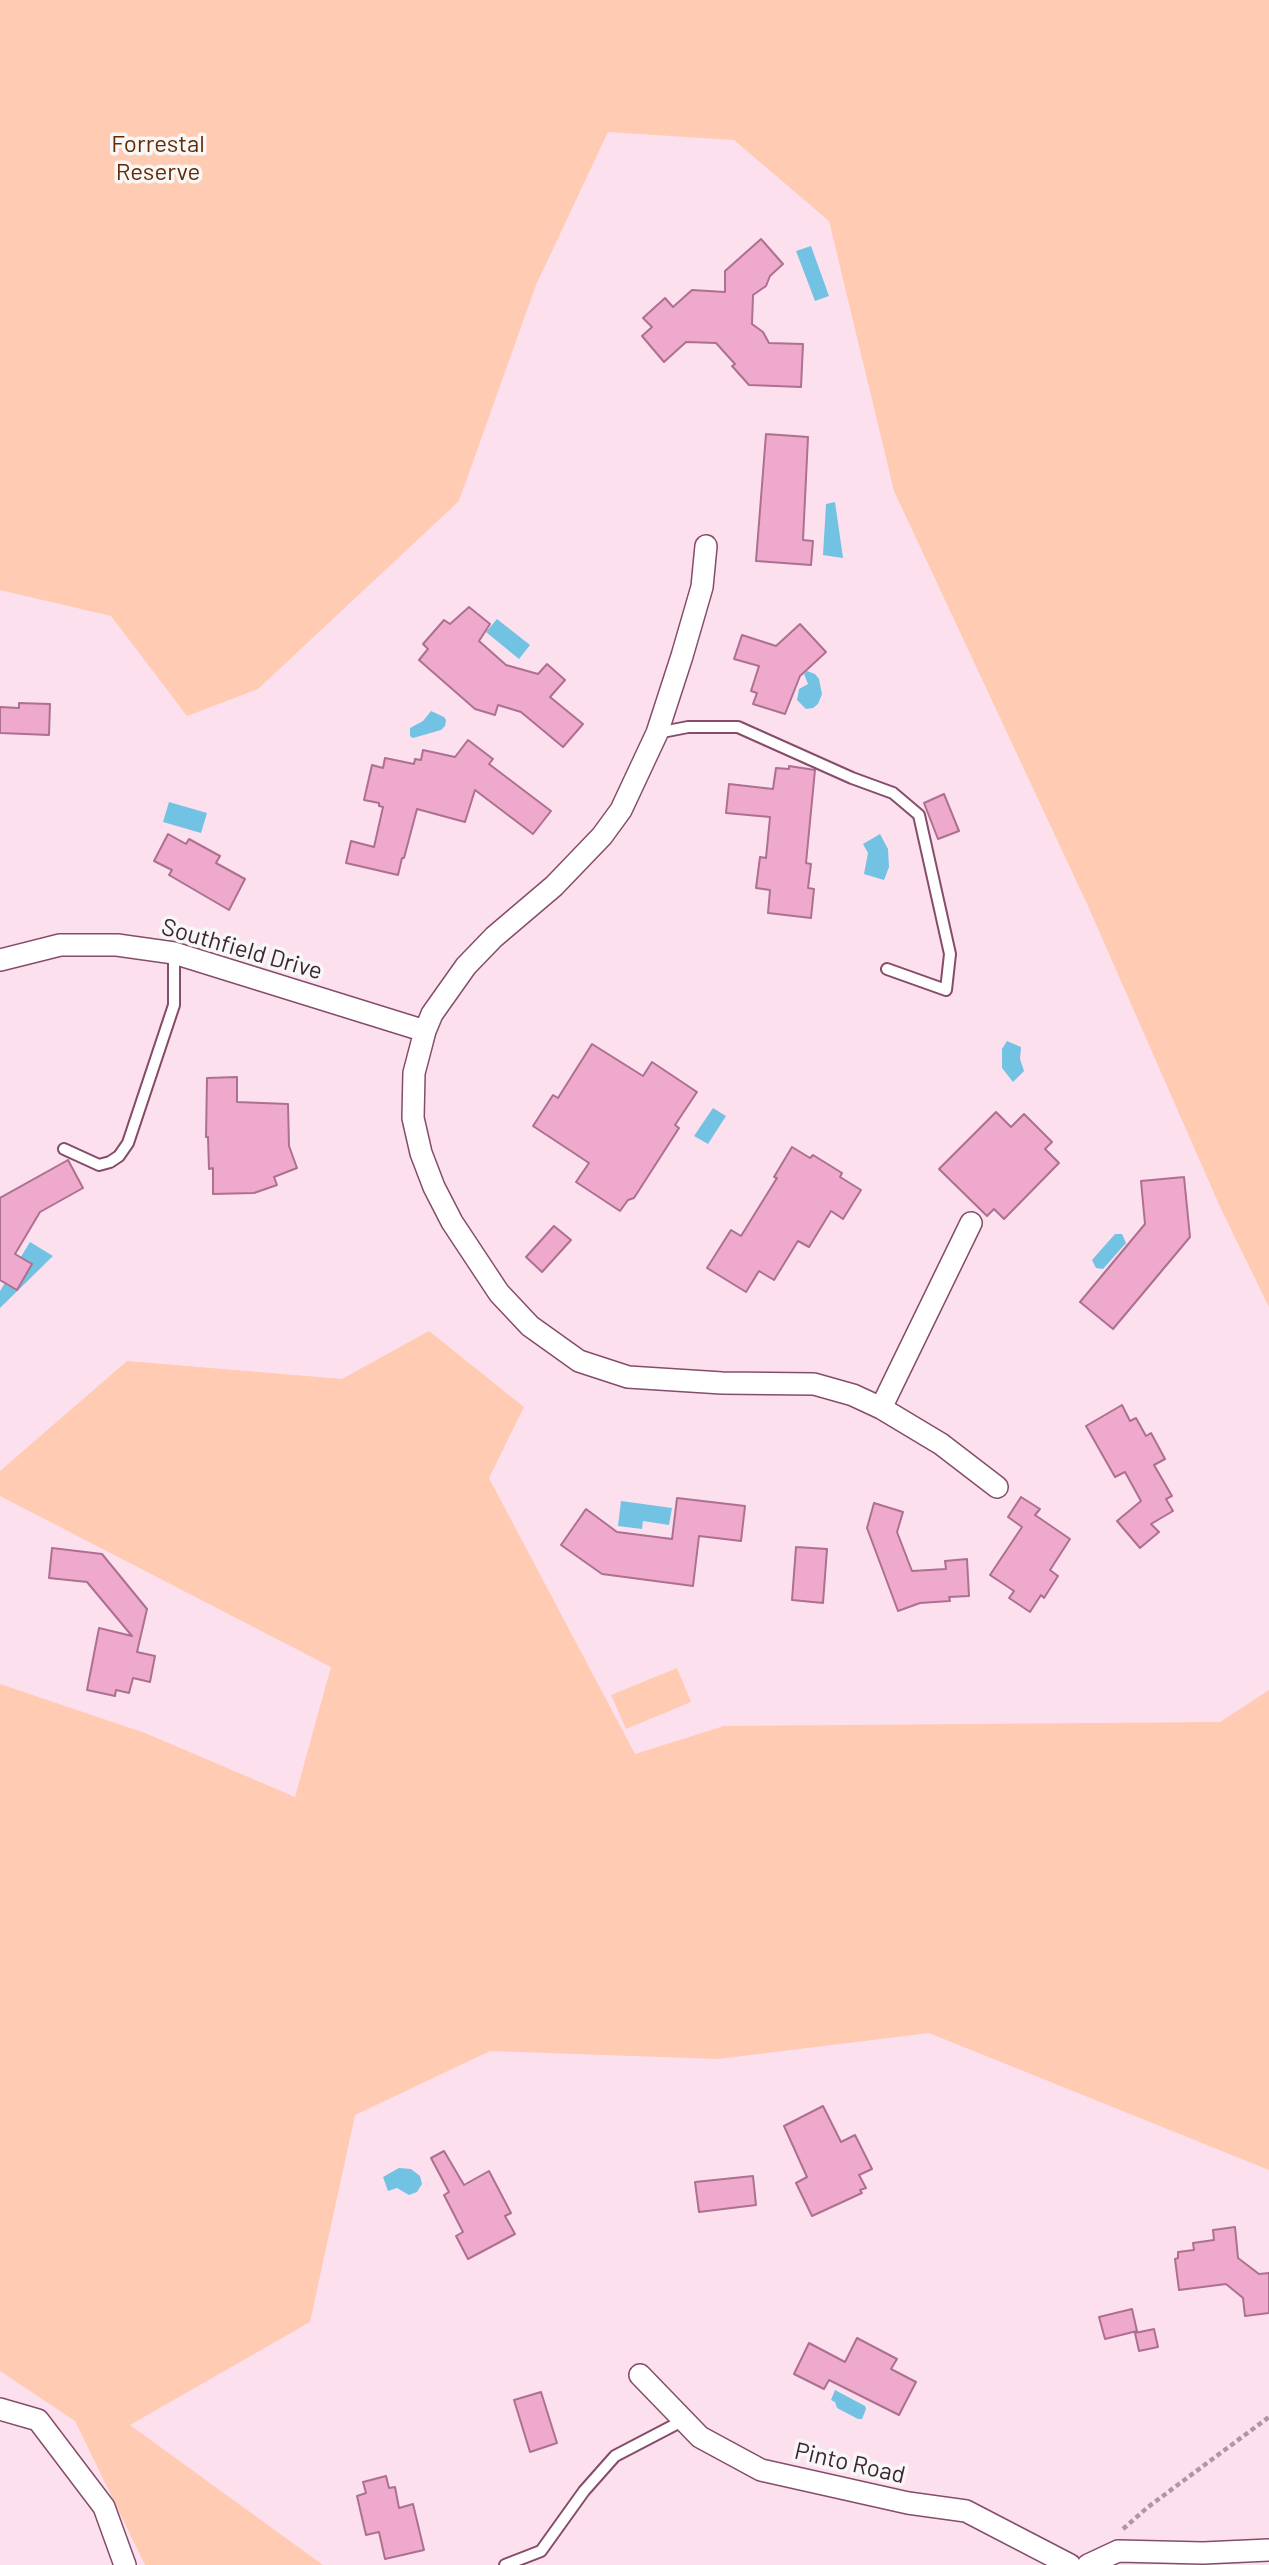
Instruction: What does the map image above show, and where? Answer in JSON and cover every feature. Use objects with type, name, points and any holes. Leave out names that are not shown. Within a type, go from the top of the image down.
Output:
[{"type":"street","points":[[706,546],[702,587],[657,733],[621,810],[602,836],[554,886],[494,937],[466,965],[442,997],[425,1031],[414,1073],[413,1118],[427,1171],[452,1222],[506,1302],[530,1326],[579,1361],[628,1377],[685,1382],[814,1384],[853,1395],[881,1408],[941,1444],[997,1487]]},
{"type":"street","name":"Southfield Drive","points":[[0,960],[60,945],[117,945],[174,953],[425,1031]]},
{"type":"street","points":[[881,1408],[971,1223]]},
{"type":"street","name":"Pinto Road","points":[[640,2375],[700,2437],[761,2470],[908,2503],[966,2511],[1070,2565]]},
{"type":"street","points":[[0,2409],[38,2420],[104,2507],[125,2565]]},
{"type":"street","points":[[1088,2565],[1118,2551],[1203,2553],[1269,2550]]},
{"type":"lane","points":[[657,733],[688,727],[738,727],[852,778],[893,793],[919,815],[950,954],[946,990],[887,969]]},
{"type":"lane","points":[[64,1149],[99,1165],[119,1156],[128,1143],[174,1005],[174,953]]},
{"type":"lane","points":[[505,2565],[541,2551],[584,2491],[615,2456],[684,2420]]},
{"type":"path","points":[[1120,2532],[1148,2507],[1269,2417]]},
{"type":"green space","name":"Forrestal Reserve","points":[[0,0],[1269,0],[1269,1307],[1221,1209],[1088,906],[894,491],[829,221],[734,140],[608,132],[536,285],[459,501],[258,689],[187,716],[111,616],[0,590]]},
{"type":"green space","points":[[429,1331],[524,1407],[489,1478],[635,1754],[724,1726],[1220,1722],[1269,1690],[1269,2170],[929,2033],[718,2059],[490,2051],[355,2115],[310,2322],[130,2425],[323,2565],[145,2565],[75,2421],[0,2371],[0,1684],[145,1733],[295,1797],[331,1667],[0,1496],[0,1471],[127,1361],[342,1379]]},
{"type":"green space","points":[[677,1668],[691,1702],[626,1729],[611,1695]]},
{"type":"water","points":[[811,246],[829,296],[815,301],[796,251]]},
{"type":"water","points":[[835,502],[843,558],[823,555],[826,504]]},
{"type":"water","points":[[497,619],[530,645],[519,659],[486,632]]},
{"type":"water","points":[[807,671],[819,679],[822,694],[818,704],[806,709],[797,700],[799,689],[808,684],[804,674]]},
{"type":"water","points":[[431,711],[444,717],[445,726],[441,730],[413,738],[410,736],[410,728],[423,721]]},
{"type":"water","points":[[169,802],[207,813],[201,833],[163,822]]},
{"type":"water","points":[[880,834],[888,849],[889,867],[884,880],[864,874],[868,853],[863,844]]},
{"type":"water","points":[[1007,1041],[1021,1047],[1020,1059],[1024,1071],[1013,1082],[1002,1068],[1002,1049]]},
{"type":"water","points":[[713,1108],[726,1116],[708,1144],[694,1136]]},
{"type":"water","points":[[1115,1234],[1122,1234],[1126,1243],[1103,1269],[1096,1268],[1092,1260]]},
{"type":"water","points":[[30,1242],[53,1256],[0,1308],[0,1291]]},
{"type":"water","points":[[621,1501],[672,1508],[669,1525],[643,1521],[642,1529],[618,1526]]},
{"type":"water","points":[[399,2168],[411,2169],[420,2176],[422,2184],[417,2192],[409,2195],[397,2188],[388,2191],[383,2177]]},
{"type":"water","points":[[835,2390],[865,2406],[862,2419],[837,2408],[831,2400]]},
{"type":"building","points":[[761,239],[783,264],[770,276],[766,286],[753,295],[752,324],[763,332],[769,343],[803,344],[801,387],[749,385],[716,343],[686,342],[664,362],[642,336],[652,327],[643,318],[665,298],[673,307],[692,290],[725,292],[725,271]]},
{"type":"building","points":[[766,434],[808,437],[803,540],[813,541],[811,565],[756,561]]},
{"type":"building","points":[[469,607],[490,624],[479,641],[506,665],[538,674],[547,664],[565,680],[550,697],[583,724],[563,747],[521,712],[498,705],[495,715],[475,709],[419,660],[428,649],[423,644],[444,620],[450,624]]},
{"type":"building","points":[[800,624],[826,652],[800,676],[785,714],[753,704],[757,693],[751,691],[759,666],[734,659],[742,635],[776,646]]},
{"type":"building","points":[[19,703],[50,704],[49,735],[0,733],[0,707],[19,708]]},
{"type":"building","points":[[468,740],[493,759],[489,764],[551,811],[533,834],[475,790],[465,822],[417,809],[398,875],[346,863],[351,841],[374,847],[383,807],[379,806],[379,803],[364,800],[372,765],[383,768],[385,758],[414,764],[415,759],[421,760],[423,750],[455,757]]},
{"type":"building","points":[[789,766],[815,770],[806,863],[811,864],[808,888],[814,889],[811,918],[768,913],[770,890],[756,888],[760,857],[766,858],[770,817],[726,813],[729,784],[773,789],[776,768],[789,769]]},
{"type":"building","points":[[944,794],[959,831],[938,839],[924,803]]},
{"type":"building","points":[[168,834],[186,844],[189,839],[220,856],[216,863],[245,879],[229,910],[169,875],[172,870],[154,861]]},
{"type":"building","points":[[592,1044],[643,1076],[652,1062],[697,1092],[675,1125],[679,1128],[634,1198],[628,1200],[620,1211],[576,1182],[589,1163],[533,1126],[553,1095],[558,1098]]},
{"type":"building","points":[[237,1077],[237,1102],[288,1104],[289,1146],[297,1168],[274,1177],[277,1185],[254,1193],[213,1194],[213,1168],[209,1169],[206,1137],[207,1078]]},
{"type":"building","points":[[996,1112],[1011,1127],[1024,1114],[1052,1142],[1045,1149],[1059,1163],[1004,1219],[994,1209],[987,1216],[939,1169]]},
{"type":"building","points":[[792,1147],[810,1158],[813,1155],[842,1173],[840,1177],[861,1190],[843,1219],[831,1211],[809,1247],[798,1241],[774,1280],[759,1271],[746,1292],[707,1268],[731,1230],[741,1236],[777,1178],[774,1177]]},
{"type":"building","points":[[68,1160],[83,1188],[40,1212],[15,1254],[32,1264],[17,1290],[0,1280],[0,1198]]},
{"type":"building","points":[[1184,1177],[1190,1237],[1113,1329],[1080,1302],[1145,1224],[1141,1181]]},
{"type":"building","points":[[554,1226],[571,1240],[542,1272],[526,1257]]},
{"type":"building","points":[[1122,1405],[1130,1421],[1136,1418],[1146,1436],[1151,1433],[1165,1459],[1154,1465],[1172,1496],[1166,1499],[1173,1511],[1151,1524],[1159,1532],[1140,1548],[1117,1521],[1141,1501],[1125,1472],[1115,1477],[1086,1426]]},
{"type":"building","points":[[1021,1497],[1040,1509],[1035,1515],[1070,1539],[1050,1570],[1058,1576],[1044,1598],[1041,1595],[1030,1612],[1009,1598],[1014,1591],[990,1575],[1022,1527],[1008,1517]]},
{"type":"building","points":[[677,1498],[745,1506],[741,1541],[699,1536],[693,1586],[602,1574],[561,1545],[586,1509],[617,1532],[672,1539]]},
{"type":"building","points":[[874,1503],[903,1512],[897,1532],[912,1571],[946,1569],[945,1561],[967,1559],[969,1596],[949,1597],[950,1601],[920,1603],[898,1611],[867,1528]]},
{"type":"building","points":[[796,1547],[827,1549],[823,1603],[792,1600]]},
{"type":"building","points":[[52,1548],[102,1554],[147,1609],[137,1652],[155,1656],[150,1682],[133,1678],[129,1693],[116,1690],[115,1696],[87,1690],[99,1628],[132,1636],[87,1582],[49,1578]]},
{"type":"building","points":[[823,2106],[841,2142],[855,2135],[872,2169],[859,2175],[866,2188],[860,2190],[862,2193],[812,2216],[796,2183],[807,2177],[784,2126]]},
{"type":"building","points":[[444,2151],[464,2185],[489,2171],[511,2213],[505,2216],[515,2234],[468,2259],[456,2236],[463,2232],[444,2195],[449,2192],[431,2158]]},
{"type":"building","points":[[753,2176],[756,2205],[699,2212],[695,2182]]},
{"type":"building","points":[[1235,2227],[1238,2258],[1259,2274],[1269,2273],[1269,2313],[1245,2316],[1243,2298],[1226,2284],[1179,2290],[1175,2259],[1178,2258],[1178,2252],[1194,2250],[1193,2243],[1214,2240],[1213,2230]]},
{"type":"building","points":[[1132,2309],[1137,2331],[1105,2339],[1099,2317]]},
{"type":"building","points":[[1154,2329],[1158,2347],[1139,2351],[1135,2333]]},
{"type":"building","points":[[857,2338],[897,2359],[891,2369],[916,2382],[899,2415],[829,2380],[824,2389],[794,2374],[809,2343],[845,2362]]},
{"type":"building","points":[[541,2392],[557,2443],[530,2452],[514,2400]]},
{"type":"building","points":[[386,2476],[389,2488],[395,2487],[399,2508],[413,2504],[424,2550],[385,2559],[379,2532],[366,2535],[357,2496],[366,2493],[363,2482]]}]
